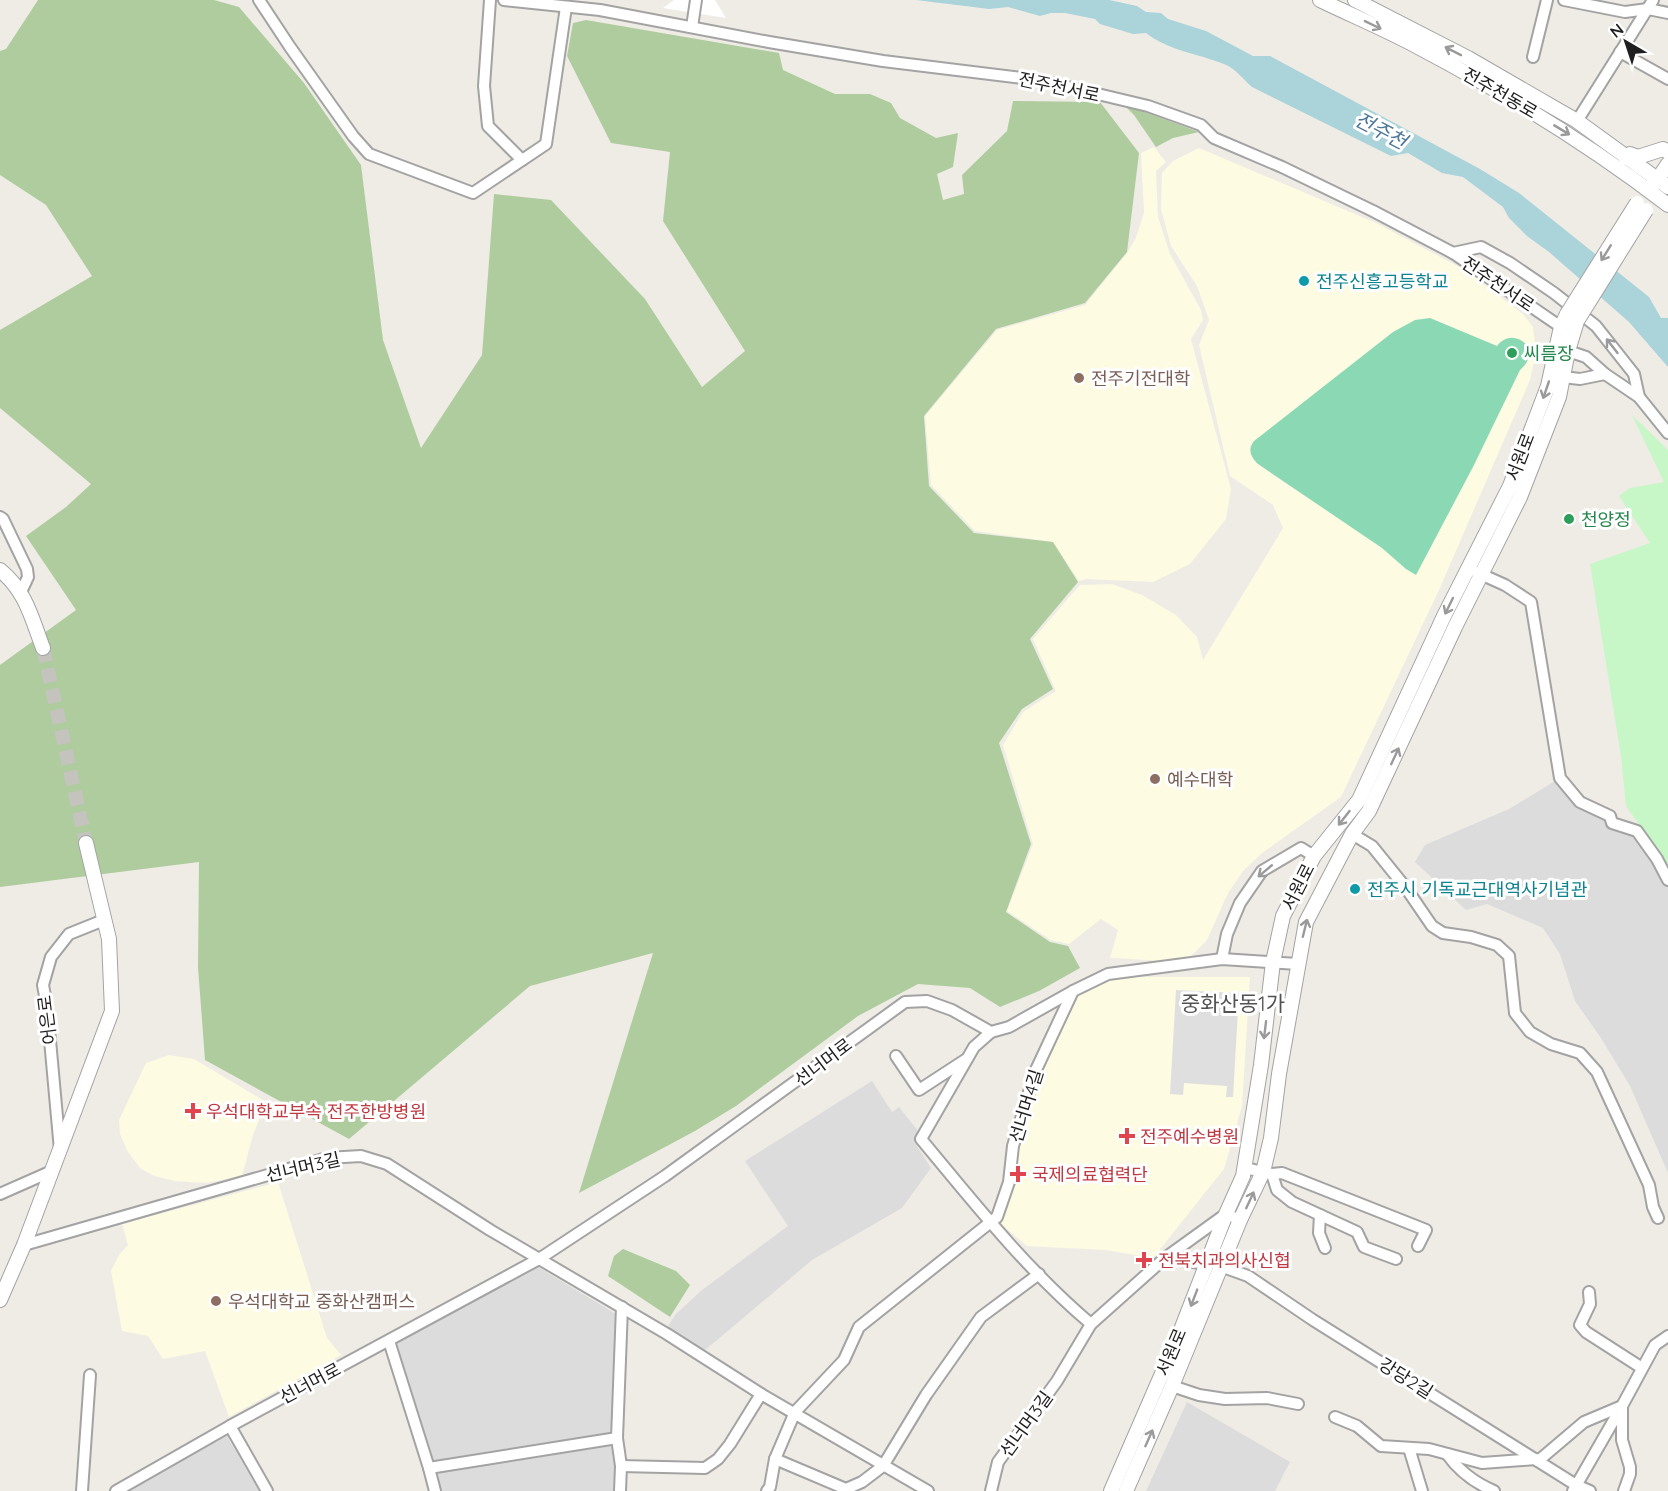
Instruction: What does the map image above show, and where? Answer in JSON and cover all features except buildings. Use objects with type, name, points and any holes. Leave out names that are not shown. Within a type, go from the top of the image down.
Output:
[{"type":"street","points":[[259,0],[353,136],[369,154],[473,193],[546,144],[566,7]]},
{"type":"street","points":[[490,0],[484,86],[488,126],[522,160]]},
{"type":"street","name":"전주천서로","points":[[504,0],[600,10],[883,61],[1039,80],[1148,106],[1201,125],[1214,138],[1373,210],[1453,253],[1561,327]]},
{"type":"street","points":[[692,27],[696,0]]},
{"type":"street","name":"전주천동로","points":[[1320,0],[1418,46],[1492,88],[1571,135],[1668,205]]},
{"type":"street","name":"전주천동로","points":[[1355,0],[1468,58],[1577,121],[1663,183]]},
{"type":"street","points":[[1533,57],[1547,0]]},
{"type":"street","points":[[1564,0],[1625,12],[1650,5],[1668,13]]},
{"type":"street","points":[[1625,12],[1626,0]]},
{"type":"street","points":[[1577,121],[1650,5]]},
{"type":"street","points":[[1620,52],[1668,79]]},
{"type":"street","points":[[1626,158],[1630,154],[1638,157],[1663,149],[1668,152]]},
{"type":"street","points":[[1572,318],[1641,206],[1651,192],[1663,183],[1668,164]]},
{"type":"street","points":[[1453,253],[1481,247],[1510,263],[1554,293],[1596,326],[1634,374],[1639,397]]},
{"type":"street","name":"서원로","points":[[1111,1491],[1181,1330],[1243,1176],[1261,1065],[1273,962],[1283,916],[1314,856],[1359,800],[1514,475],[1548,386],[1561,327],[1572,318]]},
{"type":"street","name":"서원로","points":[[1126,1491],[1223,1267],[1240,1220],[1268,1173],[1279,1074],[1306,922],[1352,834],[1369,811],[1481,573],[1520,497],[1559,397],[1572,318]]},
{"type":"street","points":[[1568,351],[1586,357],[1605,374],[1639,397],[1668,433]]},
{"type":"street","points":[[1563,377],[1580,379],[1605,374]]},
{"type":"street","points":[[0,517],[27,569],[28,577],[21,592]]},
{"type":"street","points":[[1468,568],[1505,585],[1531,602],[1560,778],[1580,802],[1610,816],[1612,823],[1637,831],[1657,859],[1668,880]]},
{"type":"street","points":[[0,570],[21,592],[43,648]]},
{"type":"street","points":[[1352,834],[1372,846],[1406,888],[1432,926],[1443,933],[1471,937],[1497,945],[1509,956],[1515,1013],[1530,1032],[1551,1044],[1580,1053],[1597,1072],[1650,1185],[1653,1207],[1658,1218]]},
{"type":"street","name":"어은로","points":[[0,1298],[24,1245],[112,1011],[109,939],[86,843]]},
{"type":"street","points":[[1222,959],[1227,934],[1240,903],[1262,871],[1301,848],[1314,856]]},
{"type":"street","name":"어은로","points":[[60,1150],[43,985],[51,957],[69,934],[104,920]]},
{"type":"street","points":[[1240,1220],[1226,1214],[1165,1258],[1091,1324],[1062,1300],[990,1223],[921,1139],[974,1047],[991,1032],[1009,1027],[1108,974],[1222,959],[1298,964]]},
{"type":"street","name":"선너머4길","points":[[795,1412],[844,1360],[859,1327],[997,1217],[1009,1182],[1013,1146],[1035,1072],[1073,991]]},
{"type":"street","name":"선너머로","points":[[116,1491],[230,1426],[539,1258],[674,1169],[904,1002],[927,1001],[952,1010],[991,1032]]},
{"type":"street","points":[[897,1056],[919,1090],[968,1058]]},
{"type":"street","name":"선너머3길","points":[[24,1245],[327,1158],[361,1155],[387,1164],[490,1230],[622,1307],[761,1394],[928,1491]]},
{"type":"street","points":[[1245,1168],[1268,1173],[1282,1173],[1426,1230],[1418,1246]]},
{"type":"street","points":[[0,1194],[52,1171]]},
{"type":"street","points":[[1268,1173],[1277,1190],[1292,1202],[1357,1232],[1364,1247],[1396,1259]]},
{"type":"street","points":[[1320,1215],[1319,1233],[1325,1248]]},
{"type":"street","points":[[1165,1258],[1207,1264]]},
{"type":"street","name":"강당2길","points":[[1223,1267],[1248,1276],[1313,1320],[1537,1460],[1574,1488],[1590,1491]]},
{"type":"street","points":[[775,1459],[846,1489],[855,1488],[884,1466],[926,1395],[981,1317],[1039,1274]]},
{"type":"street","points":[[1589,1292],[1590,1304],[1580,1325],[1586,1332],[1642,1368]]},
{"type":"street","points":[[620,1491],[621,1466],[617,1438],[622,1307]]},
{"type":"street","name":"선너머3길","points":[[991,1491],[998,1462],[1058,1381],[1091,1324]]},
{"type":"street","points":[[1574,1488],[1655,1345],[1668,1336]]},
{"type":"street","points":[[389,1341],[435,1491]]},
{"type":"street","points":[[82,1491],[90,1375]]},
{"type":"street","points":[[1172,1386],[1200,1395],[1226,1399],[1267,1398],[1298,1404]]},
{"type":"street","points":[[621,1466],[705,1468],[718,1459],[730,1444],[761,1394]]},
{"type":"street","points":[[1335,1417],[1357,1426],[1381,1446],[1429,1449],[1482,1463],[1537,1460],[1584,1422],[1622,1406]]},
{"type":"street","points":[[1622,1406],[1622,1440],[1630,1467],[1624,1491]]},
{"type":"street","points":[[770,1490],[775,1459],[795,1412]]},
{"type":"street","points":[[230,1426],[267,1491]]},
{"type":"street","points":[[429,1468],[617,1438]]},
{"type":"street","points":[[1409,1448],[1422,1491]]},
{"type":"street","points":[[1447,1454],[1456,1467],[1481,1485],[1494,1491]]},
{"type":"shaded area","name":"전주기전대학","points":[[1154,147],[1166,162],[1156,171],[1158,217],[1170,254],[1201,310],[1203,320],[1191,339],[1231,489],[1226,519],[1190,564],[1153,582],[1087,579],[1079,581],[1053,542],[975,531],[931,485],[925,416],[997,330],[1085,305],[1135,240],[1144,213],[1141,153]]},
{"type":"shaded area","points":[[1199,148],[1376,223],[1465,270],[1523,314],[1533,327],[1536,352],[1530,380],[1439,590],[1341,797],[1262,853],[1243,871],[1228,893],[1207,940],[1185,962],[1110,958],[1118,930],[1101,919],[1069,944],[1051,940],[1007,911],[1033,844],[1003,745],[1023,712],[1056,691],[1033,639],[1080,585],[1112,584],[1142,595],[1176,615],[1197,637],[1203,660],[1283,528],[1273,505],[1230,476],[1199,345],[1209,320],[1197,286],[1171,246],[1161,209],[1162,173],[1173,161]]},
{"type":"shaded area","points":[[1560,778],[1580,802],[1637,831],[1668,880],[1668,1173],[1630,1086],[1575,1001],[1560,954],[1543,928],[1487,904],[1466,910],[1415,862],[1425,845],[1509,809]]},
{"type":"shaded area","name":"전주예수병원","points":[[1100,977],[1250,977],[1242,1106],[1224,1169],[1153,1258],[1105,1250],[1027,1246],[1001,1224],[1013,1181],[1014,1156],[1053,1046],[1079,994]]},
{"type":"shaded area","points":[[1176,990],[1239,993],[1233,1097],[1226,1097],[1227,1086],[1184,1083],[1183,1095],[1170,1094]]},
{"type":"shaded area","name":"우석대학교부속 전주한방병원","points":[[169,1055],[194,1059],[266,1102],[253,1135],[242,1176],[206,1183],[175,1181],[154,1176],[140,1168],[128,1152],[120,1134],[119,1120],[146,1063]]},
{"type":"shaded area","points":[[872,1081],[892,1112],[899,1107],[919,1132],[915,1143],[931,1168],[902,1208],[812,1260],[704,1351],[667,1328],[675,1315],[702,1290],[788,1226],[745,1161]]},
{"type":"shaded area","name":"우석대학교 중화산캠퍼스","points":[[278,1182],[327,1338],[341,1355],[229,1417],[205,1351],[163,1359],[148,1336],[122,1331],[111,1271],[119,1255],[128,1245],[122,1224]]},
{"type":"shaded area","points":[[538,1267],[621,1317],[620,1491],[435,1491],[391,1345]]},
{"type":"shaded area","points":[[1187,1402],[1290,1462],[1275,1491],[1146,1491]]},
{"type":"shaded area","points":[[227,1436],[259,1491],[126,1491]]},
{"type":"green space","points":[[38,0],[214,0],[239,7],[304,83],[361,165],[383,340],[421,448],[482,355],[494,194],[551,200],[645,299],[702,387],[745,351],[663,221],[670,152],[611,143],[567,56],[573,23],[586,20],[779,53],[783,70],[835,94],[870,94],[891,103],[900,118],[936,138],[958,133],[953,167],[937,174],[943,200],[964,194],[962,175],[1007,131],[1013,101],[1100,102],[1139,153],[1127,252],[1085,303],[996,329],[924,416],[929,486],[974,533],[1053,542],[1078,582],[1030,639],[1053,689],[1022,709],[999,743],[1031,844],[1006,912],[1050,942],[1068,946],[1080,968],[1039,991],[1000,1007],[970,988],[918,984],[858,1016],[736,1106],[695,1131],[579,1193],[653,953],[530,986],[349,1139],[205,1060],[198,967],[199,862],[0,887],[0,665],[76,610],[26,536],[66,507],[91,484],[0,408],[0,330],[92,276],[46,205],[0,175],[0,51],[6,49]]},
{"type":"green space","points":[[1123,104],[1199,132],[1173,138],[1156,147],[1134,115]]},
{"type":"green space","points":[[1430,318],[1497,346],[1507,339],[1518,339],[1526,344],[1529,355],[1416,575],[1382,548],[1258,464],[1250,450],[1254,441],[1393,332],[1415,320]]},
{"type":"green space","points":[[1632,415],[1668,450],[1668,865],[1626,806],[1621,756],[1590,564],[1650,543],[1619,496],[1630,488],[1664,482]]},
{"type":"green space","points":[[623,1249],[676,1271],[690,1285],[670,1317],[608,1276],[614,1256]]},
{"type":"water","name":"전주천","points":[[916,0],[1109,0],[1137,6],[1146,12],[1161,13],[1168,19],[1206,31],[1253,56],[1270,56],[1480,169],[1519,193],[1649,297],[1661,318],[1668,318],[1668,367],[1629,322],[1549,252],[1527,236],[1509,218],[1503,207],[1463,177],[1442,173],[1408,153],[1391,156],[1252,87],[1228,66],[1173,48],[1146,33],[1133,34],[1100,24],[1095,19],[1065,13],[1040,16],[1008,7],[989,9]]},
{"type":"pier","points":[[674,0],[715,0],[726,18],[663,8]]},
{"type":"tunnel","points":[[43,648],[86,843]]},
{"type":"place","name":"전주신흥고등학교","points":[[1304,281]]},
{"type":"place","name":"씨름장","points":[[1512,353]]},
{"type":"place","name":"전주기전대학","points":[[1079,378]]},
{"type":"place","name":"천양정","points":[[1569,519]]},
{"type":"place","name":"예수대학","points":[[1155,779]]},
{"type":"place","name":"전주시 기독교근대역사기념관","points":[[1355,889]]},
{"type":"place","name":"우석대학교부속 전주한방병원","points":[[193,1111]]},
{"type":"place","name":"전주예수병원","points":[[1127,1136]]},
{"type":"place","name":"국제의료협력단","points":[[1018,1174]]},
{"type":"place","name":"전북치과의사신협","points":[[1144,1260]]},
{"type":"place","name":"우석대학교 중화산캠퍼스","points":[[216,1301]]},
{"type":"district","name":"중화산동1가","points":[[1233,1003]]}]
